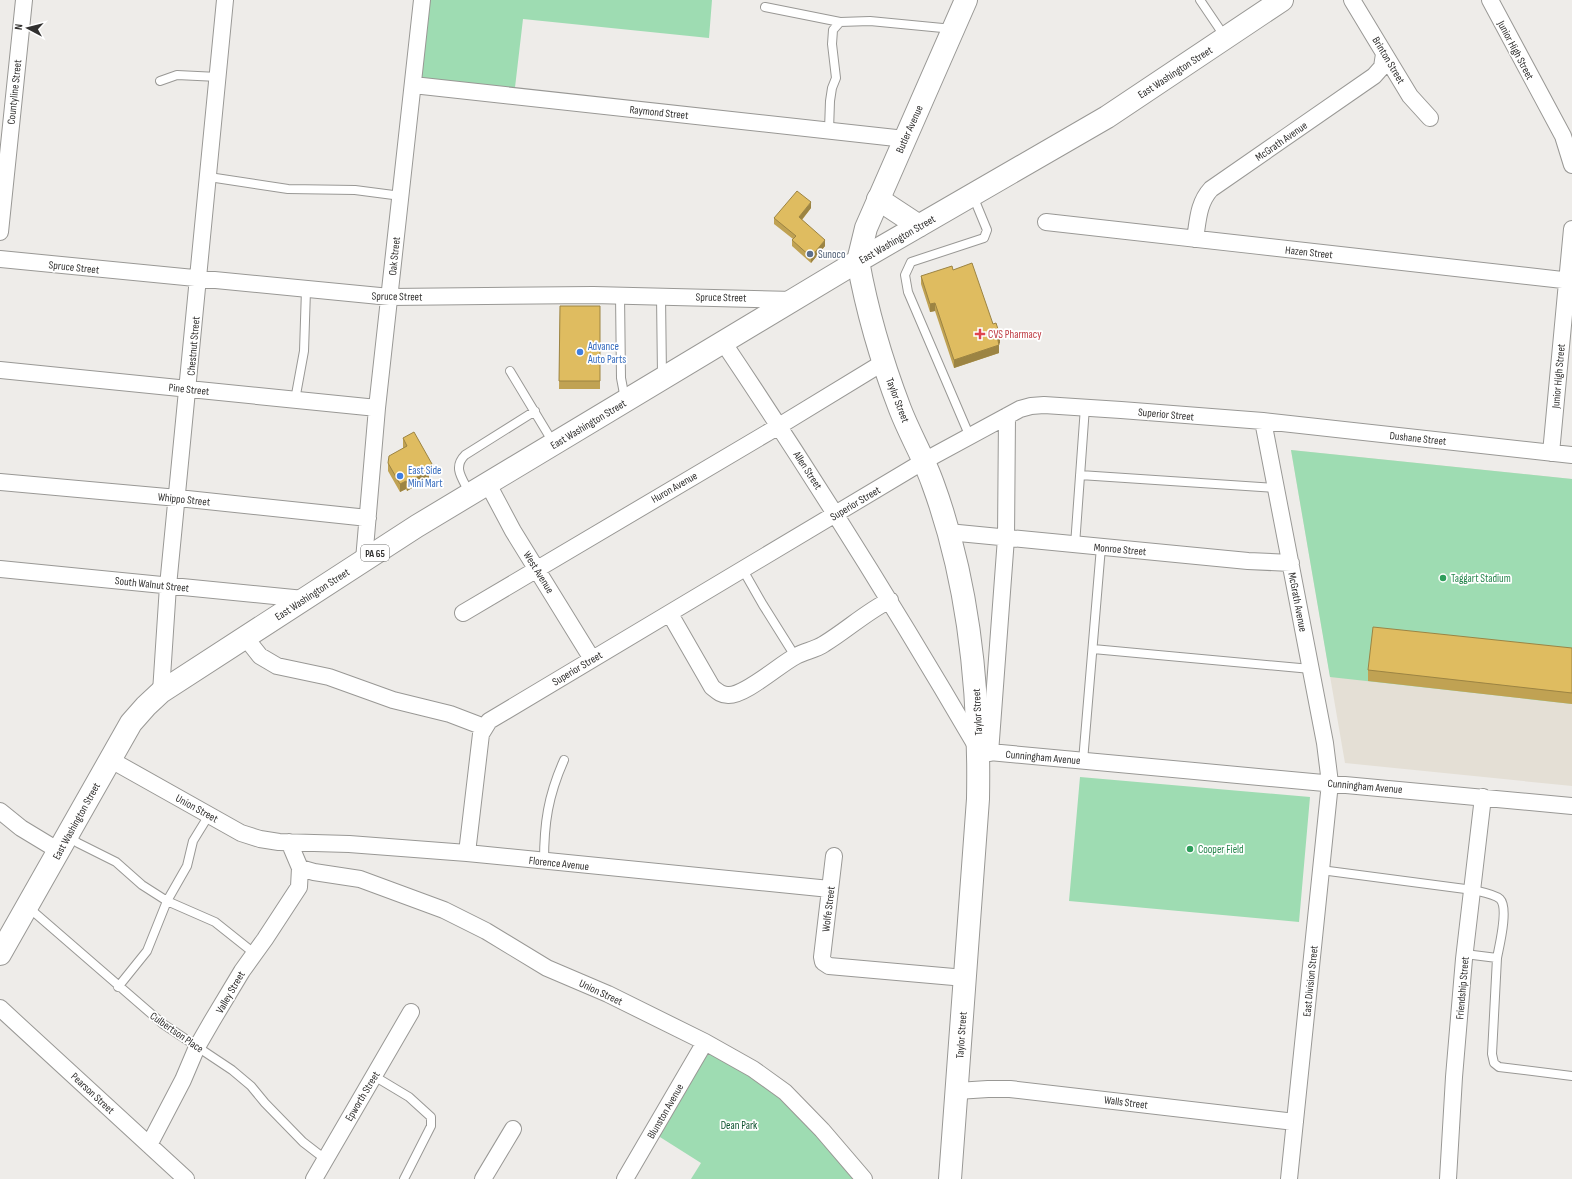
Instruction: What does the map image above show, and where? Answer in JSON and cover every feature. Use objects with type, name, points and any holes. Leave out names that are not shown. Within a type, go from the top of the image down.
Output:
[{"type":"main road","name":"Butler Avenue","points":[[858,261],[866,228],[878,199],[966,0]]},
{"type":"main road","name":"East Washington Street","points":[[0,954],[131,723],[161,692],[364,560],[479,489],[626,402],[858,261],[973,196],[1107,117],[1226,39],[1282,0]]},
{"type":"main road","points":[[878,199],[919,226]]},
{"type":"main road","name":"Taylor Street","points":[[858,261],[864,296],[884,362],[900,410],[924,461],[948,532],[968,623],[976,699],[984,752],[978,800],[950,1179]]},
{"type":"street","name":"Countyline Street","points":[[0,232],[3,170],[24,0]]},
{"type":"street","name":"Chestnut Street","points":[[161,692],[168,586],[189,389],[225,0]]},
{"type":"street","name":"Oak Street","points":[[364,560],[377,408],[422,0]]},
{"type":"street","name":"Brinton Street","points":[[1352,0],[1410,96],[1430,118]]},
{"type":"street","name":"Junior High Street","points":[[1490,0],[1563,136],[1572,165]]},
{"type":"street","name":"McGrath Avenue","points":[[1195,239],[1200,206],[1205,195],[1211,189],[1374,76],[1382,67],[1384,54]]},
{"type":"street","name":"Raymond Street","points":[[413,85],[905,139]]},
{"type":"street","name":"Hazen Street","points":[[1046,222],[1570,280]]},
{"type":"street","name":"Junior High Street","points":[[1551,453],[1570,280],[1572,229]]},
{"type":"street","name":"Spruce Street","points":[[0,259],[390,297],[620,295],[795,300]]},
{"type":"street","name":"Allen Street","points":[[723,342],[836,514],[890,600]]},
{"type":"street","name":"Huron Avenue","points":[[463,613],[779,426],[884,362]]},
{"type":"street","name":"Pine Street","points":[[0,370],[377,408]]},
{"type":"street","name":"Superior Street","points":[[484,727],[489,721],[924,461],[1007,416],[1031,406],[1085,407],[1263,421]]},
{"type":"street","name":"Taylor Street","points":[[984,752],[1006,538],[1007,416]]},
{"type":"street","name":"McGrath Avenue","points":[[1263,421],[1325,743],[1330,783]]},
{"type":"street","name":"Dushane Street","points":[[1263,421],[1572,455]]},
{"type":"street","name":"Whippo Street","points":[[0,482],[178,498],[368,518]]},
{"type":"street","name":"West Avenue","points":[[479,489],[513,531],[592,659]]},
{"type":"street","name":"Monroe Street","points":[[948,532],[1075,545],[1291,563]]},
{"type":"street","name":"South Walnut Street","points":[[0,569],[304,599]]},
{"type":"street","points":[[670,614],[712,687],[719,693],[728,695],[737,693],[778,669],[795,656],[822,645],[867,612],[890,600],[984,752]]},
{"type":"street","points":[[245,637],[256,652],[267,661],[287,670],[329,677],[393,700],[450,714],[484,727],[481,734],[467,853]]},
{"type":"street","name":"Cunningham Avenue","points":[[984,752],[1572,806]]},
{"type":"street","name":"Union Street","points":[[111,760],[242,833],[260,839],[289,842]]},
{"type":"street","name":"East Division Street","points":[[1289,1179],[1330,783]]},
{"type":"street","name":"Friendship Street","points":[[1448,1179],[1454,1077],[1465,954],[1483,798]]},
{"type":"street","points":[[0,811],[21,828],[63,843]]},
{"type":"street","name":"Florence Avenue","points":[[289,842],[350,844],[467,853],[830,890]]},
{"type":"street","name":"Valley Street","points":[[149,1145],[183,1080],[197,1047],[254,953],[265,940],[299,887],[300,868],[289,842]]},
{"type":"street","name":"Wolfe Street","points":[[834,856],[822,957],[823,962],[829,966],[965,978]]},
{"type":"street","name":"Union Street","points":[[300,868],[314,872],[360,879],[444,910],[486,931],[547,968],[608,994],[706,1042],[753,1069],[785,1092],[822,1130],[864,1179]]},
{"type":"street","name":"Pearson Street","points":[[0,1008],[186,1179]]},
{"type":"street","name":"Epworth Street","points":[[314,1179],[411,1012]]},
{"type":"street","name":"Blunston Avenue","points":[[625,1179],[706,1042]]},
{"type":"street","name":"Walls Street","points":[[957,1091],[988,1088],[1018,1090],[1295,1122]]},
{"type":"street","points":[[483,1179],[513,1130]]},
{"type":"lane","points":[[1200,0],[1226,39]]},
{"type":"lane","points":[[764,8],[840,22],[870,21],[953,29]]},
{"type":"lane","points":[[829,130],[830,101],[832,88],[836,78],[832,30],[840,22]]},
{"type":"lane","points":[[160,81],[178,75],[218,77]]},
{"type":"lane","points":[[209,177],[288,189],[355,190],[401,196]]},
{"type":"lane","points":[[970,437],[908,292],[905,275],[911,262],[984,238],[987,230],[973,196]]},
{"type":"lane","points":[[295,400],[304,351],[306,290]]},
{"type":"lane","points":[[620,295],[620,378],[626,402]]},
{"type":"lane","points":[[661,296],[662,379]]},
{"type":"lane","points":[[510,371],[555,444]]},
{"type":"lane","points":[[1075,545],[1085,407]]},
{"type":"lane","points":[[479,489],[458,469],[459,461],[465,455],[534,411]]},
{"type":"lane","points":[[1080,475],[1276,488]]},
{"type":"lane","points":[[1083,761],[1102,547]]},
{"type":"lane","points":[[743,570],[763,606],[795,656]]},
{"type":"lane","points":[[1093,649],[1311,669]]},
{"type":"lane","points":[[544,862],[544,832],[546,814],[554,782],[564,760]]},
{"type":"lane","points":[[118,987],[147,951],[167,901],[187,866],[193,841],[209,815]]},
{"type":"lane","points":[[63,843],[78,843],[116,862],[142,885],[167,901],[215,922],[254,953]]},
{"type":"lane","points":[[1321,870],[1473,890],[1497,898],[1503,904],[1501,938],[1497,958],[1492,1054],[1494,1063],[1499,1067],[1572,1076]]},
{"type":"lane","name":"Culbertson Place","points":[[27,907],[118,987],[163,1024],[232,1070],[251,1086],[265,1104],[303,1142],[325,1159]]},
{"type":"lane","points":[[1465,954],[1497,958]]},
{"type":"lane","points":[[374,1076],[409,1097],[431,1117],[431,1126],[404,1179]]},
{"type":"shaded area","name":"Taggart Stadium","points":[[1291,450],[1572,479],[1572,786],[1345,763]]},
{"type":"green space","points":[[422,0],[712,0],[709,38],[523,19],[514,96],[413,85]]},
{"type":"green space","name":"Taggart Stadium","points":[[1291,450],[1572,479],[1572,704],[1330,677]]},
{"type":"green space","name":"Cooper Field","points":[[1080,777],[1310,797],[1299,922],[1069,901]]},
{"type":"green space","name":"Dean Park","points":[[705,1042],[753,1069],[865,1179],[691,1179],[701,1163],[652,1132]]},
{"type":"building","points":[[797,191],[811,202],[799,217],[825,240],[811,257],[792,240],[796,236],[774,218]]},
{"type":"building","name":"CVS Pharmacy","points":[[972,263],[993,324],[996,323],[1000,335],[997,336],[999,345],[954,360],[935,303],[930,304],[921,276],[952,266],[953,270]]},
{"type":"building","name":"Advance Auto Parts","points":[[560,306],[600,306],[600,381],[559,381]]},
{"type":"building","points":[[414,432],[432,464],[427,467],[429,470],[407,483],[406,481],[400,484],[388,463],[389,456],[407,446],[403,438]]},
{"type":"building","points":[[1373,627],[1572,648],[1572,693],[1368,670]]},
{"type":"place","name":"Sunoco","points":[[810,254]]},
{"type":"place","name":"CVS Pharmacy","points":[[980,334]]},
{"type":"place","name":"Advance Auto Parts","points":[[580,352]]},
{"type":"place","name":"East Side Mini Mart","points":[[400,476]]},
{"type":"place","name":"Taggart Stadium","points":[[1443,578]]},
{"type":"place","name":"Cooper Field","points":[[1190,849]]}]
